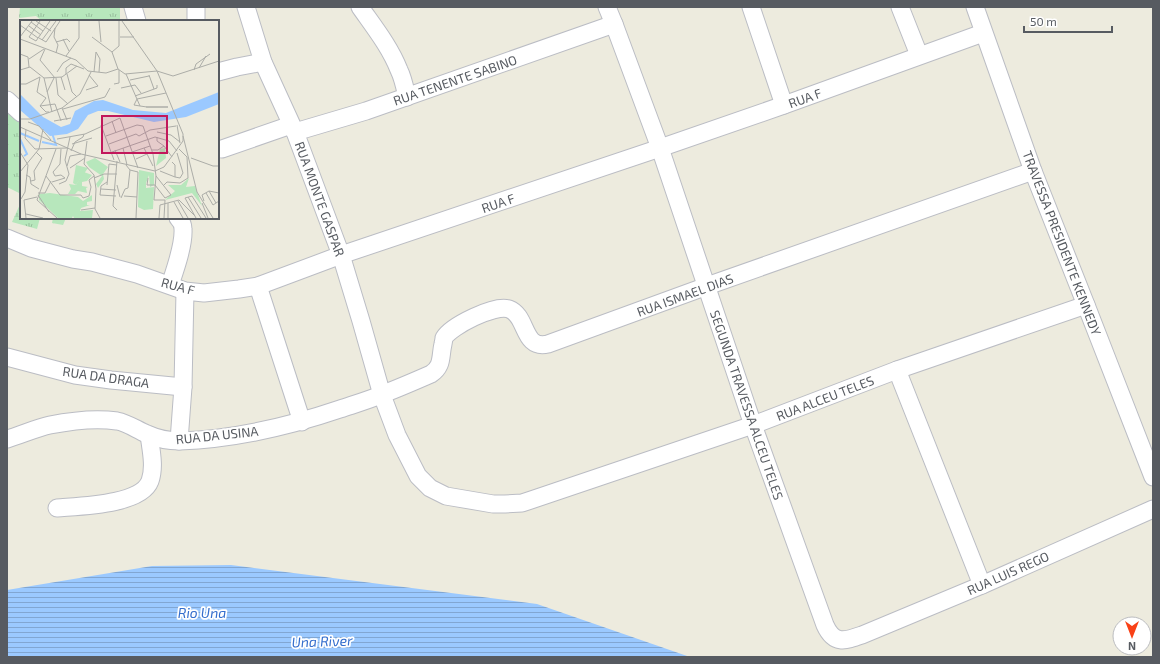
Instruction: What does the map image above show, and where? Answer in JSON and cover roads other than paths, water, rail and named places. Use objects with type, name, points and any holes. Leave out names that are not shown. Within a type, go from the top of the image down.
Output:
[{"type":"street","points":[[133,7],[137,20]]},
{"type":"street","points":[[196,7],[196,20]]},
{"type":"street","name":"RUA MONTE GASPAR","points":[[246,7],[263,62],[293,128],[341,255],[362,321],[382,395],[397,435],[418,476],[430,488],[446,496],[493,504]]},
{"type":"street","name":"RUA TENENTE SABINO","points":[[360,7],[386,45],[398,66],[407,97]]},
{"type":"street","name":"SEGUNDA TRAVESSA ALCEU TELES","points":[[607,7],[660,148],[753,425],[827,629],[839,640],[850,640],[862,635]]},
{"type":"street","points":[[751,7],[784,105]]},
{"type":"street","points":[[900,7],[919,56]]},
{"type":"street","name":"TRAVESSA PRESIDENTE KENNEDY","points":[[975,7],[1033,171],[1153,477]]},
{"type":"street","name":"RUA TENENTE SABINO","points":[[222,149],[293,128],[366,111],[614,24]]},
{"type":"street","name":"RUA F","points":[[7,238],[31,248],[73,259],[92,262],[137,274],[178,288],[204,293],[258,286],[341,255],[784,105],[983,33]]},
{"type":"street","points":[[219,72],[263,62]]},
{"type":"street","points":[[7,100],[20,112]]},
{"type":"street","name":"RUA ISMAEL DIAS","points":[[382,395],[435,371],[439,366],[444,339],[462,324],[489,311],[503,308],[511,310],[516,314],[534,344],[542,346],[1033,171]]},
{"type":"street","points":[[178,441],[183,387],[178,288],[179,254],[183,233],[182,224],[179,219]]},
{"type":"street","points":[[258,286],[302,422]]},
{"type":"street","name":"RUA ALCEU TELES","points":[[493,504],[517,503],[534,499],[753,425],[897,370],[1086,305]]},
{"type":"street","name":"RUA DA DRAGA","points":[[7,357],[75,375],[183,387]]},
{"type":"street","points":[[897,370],[982,585]]},
{"type":"street","name":"RUA DA USINA","points":[[7,439],[50,425],[85,420],[117,421],[127,424],[149,435],[166,440],[178,441],[211,439],[262,431],[302,422],[382,395]]},
{"type":"street","points":[[57,508],[124,500],[133,497],[144,490],[148,485],[152,473],[149,435]]},
{"type":"street","name":"RUA LUIS REGO","points":[[862,635],[982,585],[1153,509]]},
{"type":"water","name":"Rio Una","points":[[231,565],[537,604],[690,657],[7,657],[7,590],[152,566]]},
{"type":"water label","name":"Una River","points":[[322,641]]}]
